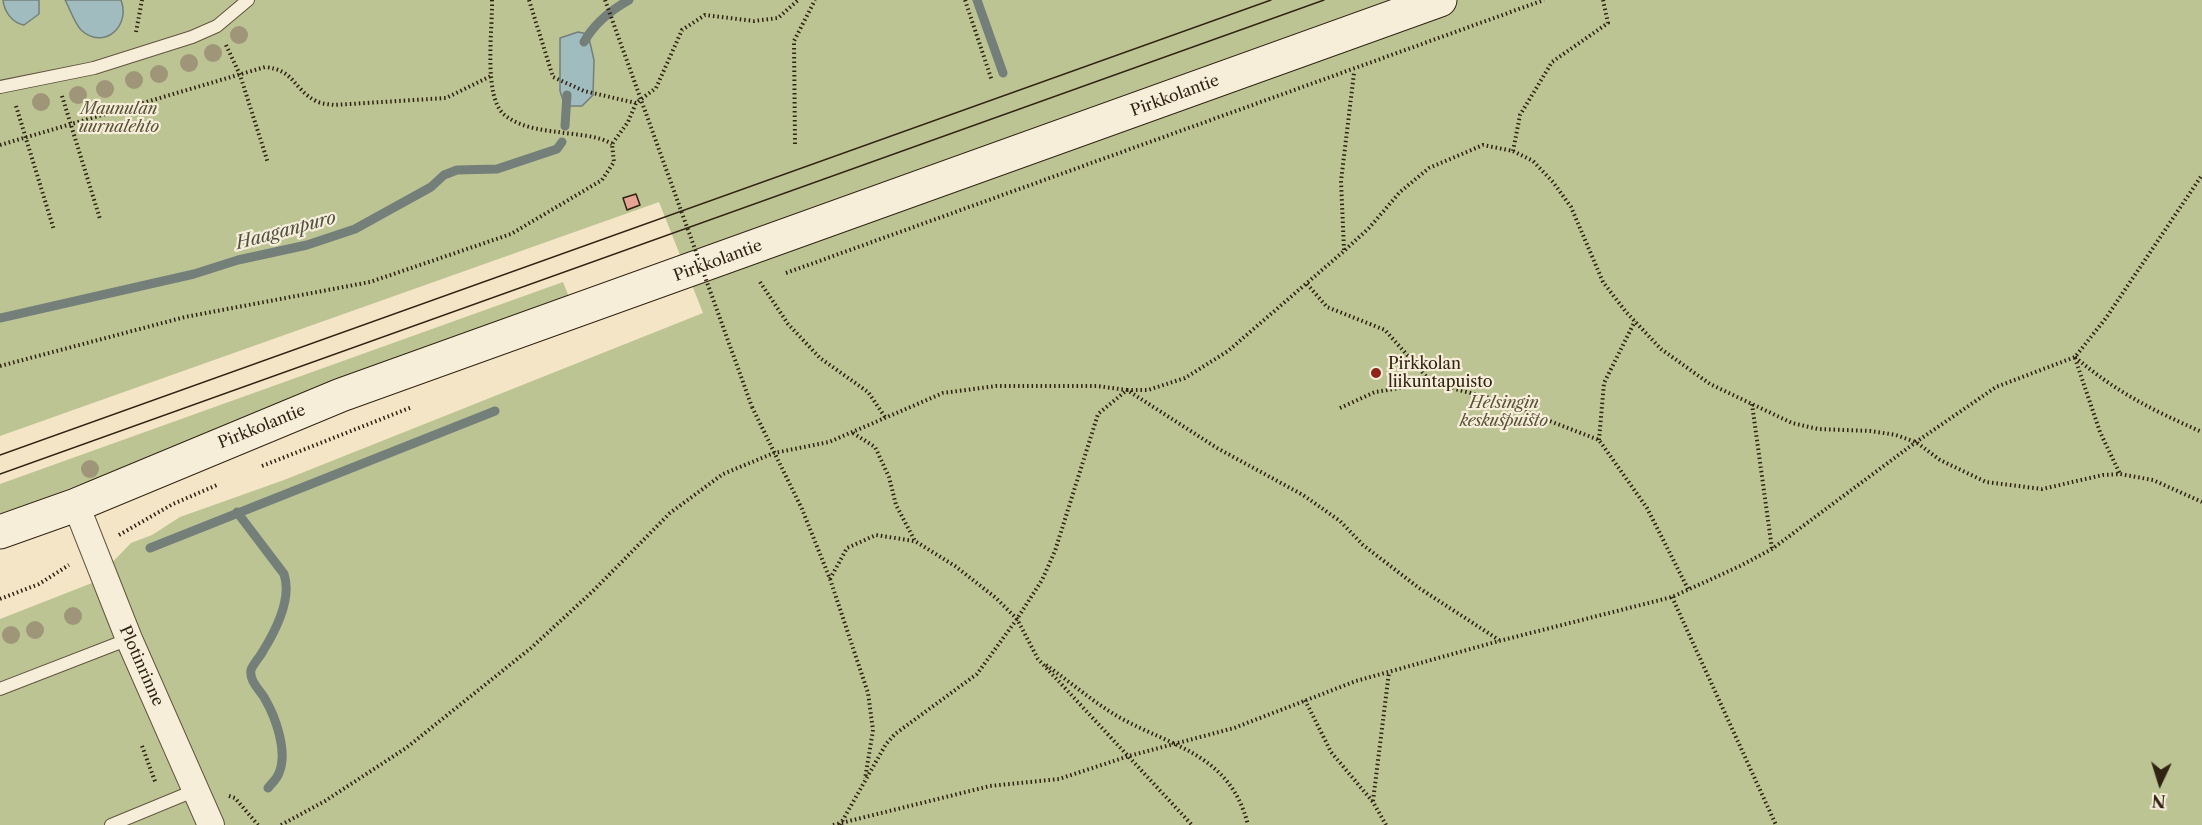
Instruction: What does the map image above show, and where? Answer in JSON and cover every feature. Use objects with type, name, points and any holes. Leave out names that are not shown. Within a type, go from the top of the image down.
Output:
[{"type":"main road","name":"Pirkkolantie","points":[[0,532],[76,505],[341,395],[674,278],[1440,0]]},
{"type":"street","name":"Plotinrinne","points":[[76,505],[129,639],[211,825]]},
{"type":"lane","points":[[5,86],[130,59],[217,26],[248,0]]},
{"type":"lane","points":[[0,689],[129,639]]},
{"type":"lane","points":[[111,825],[196,789]]},
{"type":"path","points":[[492,0],[491,76],[497,107],[505,116],[532,128],[569,133],[604,140],[612,144]]},
{"type":"path","points":[[529,0],[553,78],[584,91],[636,103]]},
{"type":"path","points":[[605,0],[752,407],[802,509],[830,579],[868,693],[873,730],[864,783]]},
{"type":"path","points":[[0,366],[185,316],[370,282],[511,234],[602,180],[614,162],[612,144],[628,122],[636,103],[656,88],[682,30],[705,15],[754,21],[778,18],[798,0]]},
{"type":"path","points":[[795,144],[794,41],[815,0]]},
{"type":"path","points":[[964,0],[992,81]]},
{"type":"path","points":[[782,274],[1544,0]]},
{"type":"path","points":[[1513,151],[1520,115],[1552,62],[1608,23],[1603,0]]},
{"type":"path","points":[[217,26],[240,75],[268,163]]},
{"type":"path","points":[[0,145],[266,66],[279,68],[317,102],[334,105],[446,98],[491,76]]},
{"type":"path","points":[[1344,251],[1341,181],[1354,74]]},
{"type":"path","points":[[56,75],[69,125],[100,219]]},
{"type":"path","points":[[5,86],[25,138],[54,230]]},
{"type":"path","points":[[280,825],[325,801],[406,748],[531,648],[679,507],[723,474],[774,453],[829,442],[943,393],[996,386],[1097,386],[1148,390],[1185,378],[1228,351],[1307,284],[1369,228],[1400,192],[1429,168],[1483,145],[1513,151],[1533,161],[1565,199],[1584,235],[1603,282],[1661,349],[1710,384],[1792,423],[1850,432],[1871,431],[1916,442],[1940,460],[1986,482],[2019,488],[2057,487],[2103,475],[2120,474],[2153,480],[2202,502]]},
{"type":"path","points":[[833,825],[990,786],[1059,779],[1130,756],[1234,728],[1305,700],[1389,672],[1499,640],[1672,597],[1773,549],[1916,442],[1996,387],[2075,357],[2106,318],[2202,175]]},
{"type":"path","points":[[749,286],[771,278]]},
{"type":"path","points":[[760,282],[788,324],[820,358],[868,392],[885,417]]},
{"type":"path","points":[[1307,284],[1327,307],[1385,330],[1432,383]]},
{"type":"path","points":[[704,302],[715,298]]},
{"type":"path","points":[[1599,440],[1604,382],[1635,321]]},
{"type":"path","points":[[2075,357],[2106,384],[2158,413],[2202,432]]},
{"type":"path","points":[[2075,357],[2100,432],[2120,474]]},
{"type":"path","points":[[1340,408],[1374,392],[1432,383],[1490,398],[1599,440],[1647,508],[1688,589]]},
{"type":"path","points":[[840,823],[890,739],[976,674],[1017,619],[1042,580],[1055,551],[1098,414],[1127,390]]},
{"type":"path","points":[[1127,390],[1216,448],[1303,495],[1340,521],[1363,545],[1419,588],[1499,640]]},
{"type":"path","points":[[257,468],[422,403]]},
{"type":"path","points":[[1752,404],[1773,549]]},
{"type":"path","points":[[853,432],[875,447],[889,477],[896,505],[915,541]]},
{"type":"path","points":[[0,599],[39,585],[173,504],[225,482]]},
{"type":"path","points":[[830,579],[847,548],[876,535],[915,541],[955,566],[996,598],[1017,619],[1038,659],[1192,825]]},
{"type":"path","points":[[1672,597],[1776,825]]},
{"type":"path","points":[[1038,659],[1117,716],[1176,743],[1214,765],[1244,808],[1248,825]]},
{"type":"path","points":[[1373,802],[1389,672]]},
{"type":"path","points":[[1305,700],[1332,752],[1373,802],[1386,825]]},
{"type":"green space","name":"Pirkkolan liikuntapuisto","points":[[0,0],[2202,0],[2202,825],[0,825],[0,619],[92,583],[131,543],[152,535],[180,517],[284,480],[703,313],[659,202],[0,436]]},
{"type":"green space","points":[[563,282],[569,297],[0,515],[0,484]]},
{"type":"water","points":[[3,0],[39,0],[39,14],[24,25],[20,24],[9,16]]},
{"type":"water","points":[[65,0],[121,0],[122,19],[113,33],[106,37],[90,36],[81,30]]},
{"type":"water","points":[[578,32],[588,34],[594,60],[593,95],[582,106],[565,106],[560,91],[560,38]]},
{"type":"building","points":[[636,194],[640,205],[627,210],[623,198]]},
{"type":"waterway","name":"Haaganpuro","points":[[584,42],[604,18],[629,0]]},
{"type":"waterway","points":[[977,0],[1003,73]]},
{"type":"waterway","name":"Haaganpuro","points":[[565,126],[567,95]]},
{"type":"waterway","name":"Haaganpuro","points":[[0,318],[194,274],[238,260],[307,245],[355,229],[431,187],[444,175],[457,170],[497,169],[557,149],[562,142]]},
{"type":"waterway","points":[[150,548],[495,411]]},
{"type":"waterway","points":[[237,512],[284,574],[286,583],[284,603],[277,624],[251,670],[253,682],[265,699],[280,735],[281,765],[279,773],[268,788]]},
{"type":"tram line","points":[[0,455],[1271,0]]},
{"type":"tram line","points":[[0,474],[1324,0]]},
{"type":"place","name":"Pirkkolan liikuntapuisto","points":[[1376,373]]},
{"type":"park label","name":"Maunulan uurnalehto","points":[[119,118]]},
{"type":"park label","name":"Helsingin keskuspuisto","points":[[1504,412]]}]
